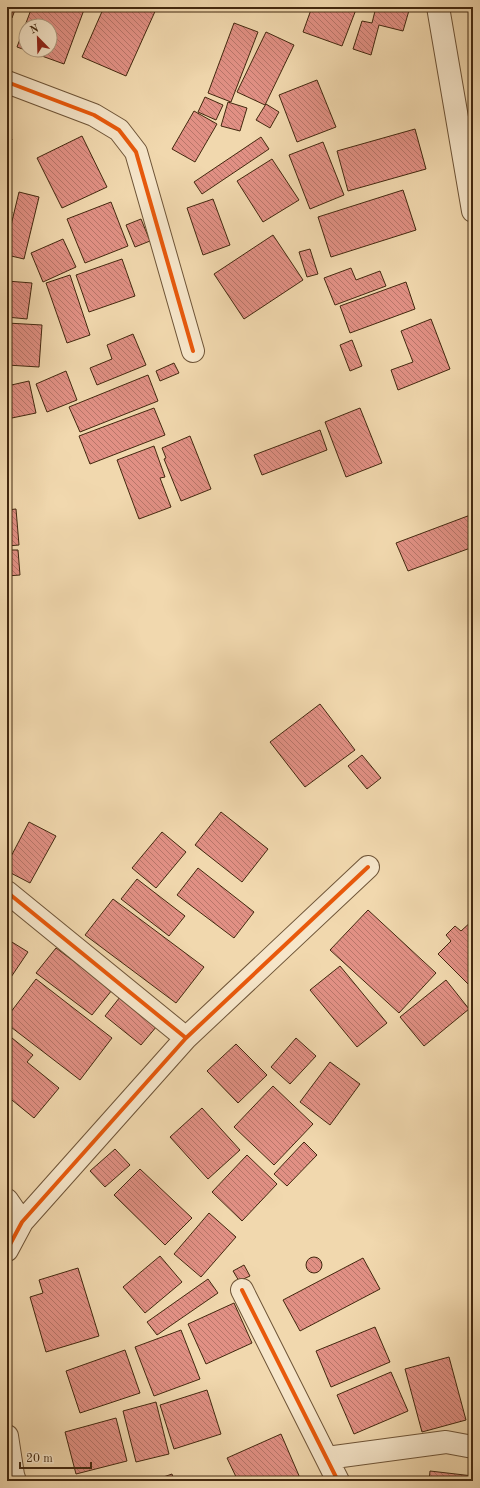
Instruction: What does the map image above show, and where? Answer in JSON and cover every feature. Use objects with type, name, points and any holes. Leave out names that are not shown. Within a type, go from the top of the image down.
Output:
[{"type":"street","points":[[438,7],[473,211]]},
{"type":"street","points":[[7,82],[94,115],[119,130],[136,152],[193,351]]},
{"type":"street","points":[[7,1250],[22,1222],[186,1038],[368,867]]},
{"type":"street","points":[[7,892],[186,1038]]},
{"type":"street","points":[[7,1200],[22,1222]]},
{"type":"street","points":[[242,1290],[338,1481]]},
{"type":"street","points":[[7,1436],[15,1481]]},
{"type":"street","points":[[327,1458],[446,1442],[473,1447]]},
{"type":"building","points":[[7,7],[16,7],[12,18],[7,17]]},
{"type":"building","points":[[32,7],[85,7],[64,64],[47,58],[58,58],[58,18],[28,18]]},
{"type":"building","points":[[104,7],[157,7],[126,76],[82,57]]},
{"type":"building","points":[[312,7],[357,7],[342,46],[303,32]]},
{"type":"building","points":[[376,7],[410,7],[403,31],[379,25],[371,55],[353,49],[362,21],[372,23]]},
{"type":"building","points":[[234,23],[258,32],[231,102],[208,93]]},
{"type":"building","points":[[266,32],[294,45],[265,105],[237,92]]},
{"type":"building","points":[[317,80],[336,127],[297,142],[279,95]]},
{"type":"building","points":[[205,97],[223,105],[216,120],[198,112]]},
{"type":"building","points":[[228,102],[247,108],[240,131],[221,126]]},
{"type":"building","points":[[266,104],[279,112],[270,128],[256,120]]},
{"type":"building","points":[[194,111],[217,124],[195,162],[172,149]]},
{"type":"building","points":[[415,129],[426,169],[348,191],[337,151]]},
{"type":"building","points":[[82,136],[107,187],[62,208],[37,158]]},
{"type":"building","points":[[7,137],[12,139],[7,153]]},
{"type":"building","points":[[261,137],[269,149],[202,194],[194,182]]},
{"type":"building","points":[[323,142],[344,195],[310,209],[289,155]]},
{"type":"building","points":[[272,159],[299,200],[263,222],[237,181]]},
{"type":"building","points":[[403,190],[416,230],[331,257],[318,217]]},
{"type":"building","points":[[19,192],[39,197],[24,259],[7,255],[7,242]]},
{"type":"building","points":[[213,199],[230,245],[203,255],[187,208]]},
{"type":"building","points":[[111,202],[128,246],[85,263],[67,219]]},
{"type":"building","points":[[7,204],[10,205],[9,211],[12,212],[7,226]]},
{"type":"building","points":[[141,219],[150,241],[135,247],[126,225]]},
{"type":"building","points":[[273,235],[303,280],[244,319],[214,274]]},
{"type":"building","points":[[63,239],[76,267],[43,282],[31,253]]},
{"type":"building","points":[[310,249],[318,274],[307,277],[299,252]]},
{"type":"building","points":[[122,259],[135,296],[89,312],[76,275]]},
{"type":"building","points":[[351,268],[356,280],[380,271],[386,286],[335,305],[324,278]]},
{"type":"building","points":[[70,275],[90,335],[67,343],[46,283]]},
{"type":"building","points":[[7,281],[32,283],[27,319],[7,317]]},
{"type":"building","points":[[406,282],[415,309],[350,333],[340,306]]},
{"type":"building","points":[[431,319],[450,369],[398,390],[391,370],[413,362],[401,331]]},
{"type":"building","points":[[7,323],[42,325],[39,367],[7,365]]},
{"type":"building","points":[[133,334],[146,365],[97,385],[90,368],[112,359],[107,345]]},
{"type":"building","points":[[352,340],[362,366],[350,371],[340,345]]},
{"type":"building","points":[[174,363],[179,373],[160,381],[156,371]]},
{"type":"building","points":[[66,371],[77,400],[47,412],[36,384]]},
{"type":"building","points":[[148,375],[158,401],[80,432],[69,407]]},
{"type":"building","points":[[29,381],[36,413],[7,419],[7,386]]},
{"type":"building","points":[[154,408],[165,435],[90,464],[79,436]]},
{"type":"building","points":[[360,408],[382,463],[346,477],[325,422]]},
{"type":"building","points":[[320,430],[327,450],[262,475],[254,455]]},
{"type":"building","points":[[190,436],[211,489],[181,501],[164,459],[166,458],[162,448]]},
{"type":"building","points":[[154,446],[165,477],[160,478],[171,507],[139,519],[117,460]]},
{"type":"building","points":[[16,509],[19,545],[7,546],[7,510]]},
{"type":"building","points":[[473,514],[473,547],[408,571],[396,543]]},
{"type":"building","points":[[7,550],[18,550],[20,575],[7,576]]},
{"type":"building","points":[[320,704],[355,750],[305,787],[270,742]]},
{"type":"building","points":[[362,755],[381,778],[367,789],[348,766]]},
{"type":"building","points":[[221,812],[268,849],[242,882],[195,845]]},
{"type":"building","points":[[29,822],[56,836],[30,883],[7,871],[7,864]]},
{"type":"building","points":[[162,832],[186,852],[156,888],[132,868]]},
{"type":"building","points":[[198,868],[254,912],[234,938],[177,895]]},
{"type":"building","points":[[137,879],[185,916],[169,936],[121,899]]},
{"type":"building","points":[[113,899],[204,967],[176,1003],[85,935]]},
{"type":"building","points":[[368,910],[436,973],[399,1013],[330,950]]},
{"type":"building","points":[[473,920],[473,989],[438,954],[451,941],[446,935],[455,926],[461,931]]},
{"type":"building","points":[[7,939],[28,952],[7,983]]},
{"type":"building","points":[[56,948],[112,990],[92,1015],[36,973]]},
{"type":"building","points":[[340,966],[387,1023],[357,1047],[310,990]]},
{"type":"building","points":[[36,979],[112,1038],[80,1080],[7,1024],[7,1017]]},
{"type":"building","points":[[446,980],[469,1009],[424,1046],[400,1017]]},
{"type":"building","points":[[120,997],[157,1026],[141,1045],[105,1016]]},
{"type":"building","points":[[12,1038],[33,1055],[27,1062],[59,1088],[34,1118],[7,1096],[7,1044]]},
{"type":"building","points":[[296,1038],[316,1056],[290,1084],[271,1067]]},
{"type":"building","points":[[236,1044],[267,1075],[238,1103],[207,1071]]},
{"type":"building","points":[[330,1062],[360,1084],[330,1125],[300,1102]]},
{"type":"building","points":[[273,1086],[313,1124],[274,1165],[234,1127]]},
{"type":"building","points":[[202,1108],[240,1150],[208,1179],[170,1137]]},
{"type":"building","points":[[304,1142],[317,1155],[287,1186],[274,1174]]},
{"type":"building","points":[[115,1149],[130,1165],[105,1187],[90,1171]]},
{"type":"building","points":[[247,1155],[277,1184],[242,1221],[212,1192]]},
{"type":"building","points":[[140,1169],[192,1218],[165,1245],[114,1195]]},
{"type":"building","points":[[209,1213],[236,1237],[201,1277],[174,1254]]},
{"type":"building","points":[[160,1256],[182,1282],[145,1313],[123,1287]]},
{"type":"building","points":[[311,1257],[317,1257],[322,1262],[320,1271],[317,1273],[311,1273],[306,1268],[306,1262]]},
{"type":"building","points":[[363,1258],[380,1289],[300,1331],[283,1300]]},
{"type":"building","points":[[244,1265],[250,1276],[239,1281],[233,1271]]},
{"type":"building","points":[[78,1268],[99,1336],[46,1352],[30,1297],[43,1293],[39,1280]]},
{"type":"building","points":[[208,1279],[218,1293],[157,1335],[147,1322]]},
{"type":"building","points":[[234,1303],[252,1343],[206,1364],[188,1324]]},
{"type":"building","points":[[375,1327],[390,1362],[331,1387],[316,1351]]},
{"type":"building","points":[[181,1330],[200,1379],[154,1396],[135,1347]]},
{"type":"building","points":[[125,1350],[140,1393],[80,1413],[66,1371]]},
{"type":"building","points":[[449,1357],[466,1420],[422,1432],[405,1369]]},
{"type":"building","points":[[391,1372],[408,1411],[354,1434],[337,1395]]},
{"type":"building","points":[[207,1390],[221,1434],[174,1449],[160,1405]]},
{"type":"building","points":[[156,1402],[169,1454],[136,1462],[123,1411]]},
{"type":"building","points":[[116,1418],[127,1461],[76,1474],[65,1432]]},
{"type":"building","points":[[281,1434],[300,1478],[293,1481],[238,1481],[227,1458]]},
{"type":"building","points":[[430,1471],[473,1476],[473,1481],[429,1481]]},
{"type":"building","points":[[172,1474],[174,1481],[152,1481]]},
{"type":"cycle path","points":[[7,82],[94,115],[119,130],[136,152],[193,351]]},
{"type":"cycle path","points":[[7,1250],[22,1222],[186,1038],[368,867]]},
{"type":"cycle path","points":[[7,892],[186,1038]]},
{"type":"cycle path","points":[[242,1290],[338,1481]]}]
